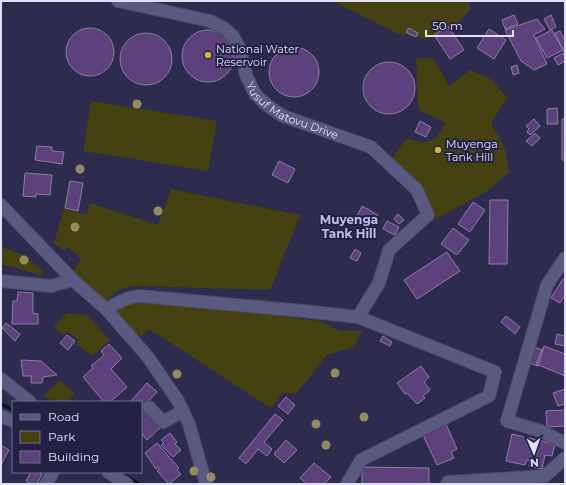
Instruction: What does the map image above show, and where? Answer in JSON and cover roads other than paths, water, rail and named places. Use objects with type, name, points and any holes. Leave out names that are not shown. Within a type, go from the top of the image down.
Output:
[{"type":"street","name":"Yusuf Matovu Drive","points":[[118,1],[210,21],[224,28],[233,36],[240,49],[246,75],[255,94],[268,106],[283,116],[371,148],[417,190],[428,215],[389,250],[379,282],[358,317]]},
{"type":"street","points":[[1,205],[73,280],[106,309],[148,357],[178,402],[190,424],[206,484]]},
{"type":"street","points":[[565,258],[547,285],[507,422],[541,430],[565,443]]},
{"type":"street","points":[[1,281],[51,286],[73,280]]},
{"type":"street","points":[[106,309],[130,296],[138,296],[358,317],[495,372],[489,396],[361,460],[347,484]]},
{"type":"street","points":[[1,379],[29,401]]},
{"type":"street","points":[[149,407],[163,422],[183,411]]},
{"type":"street","points":[[1,416],[12,421]]},
{"type":"street","points":[[448,483],[545,476],[565,458]]},
{"type":"street","points":[[46,484],[52,473]]},
{"type":"street","points":[[110,473],[127,484]]},
{"type":"waterway","points":[[1,404],[12,410]]},
{"type":"waterway","points":[[122,473],[139,484]]},
{"type":"place","name":"National Water Reservoir","points":[[208,55]]},
{"type":"place","name":"Muyenga Tank Hill","points":[[438,150]]},
{"type":"district","name":"Muyenga Tank Hill","points":[[349,226]]}]
